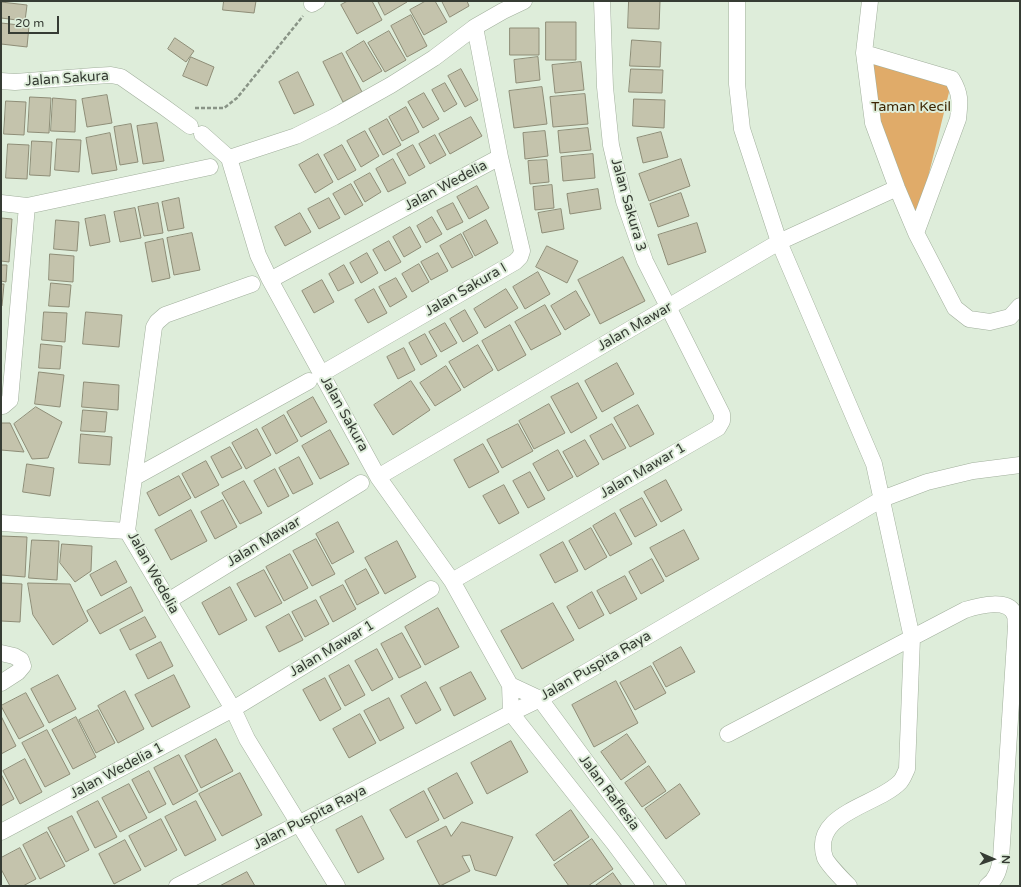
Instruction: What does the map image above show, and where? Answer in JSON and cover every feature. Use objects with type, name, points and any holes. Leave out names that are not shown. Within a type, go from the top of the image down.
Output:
[{"type":"street","points":[[229,158],[296,136],[334,117],[391,85],[434,58],[475,28],[524,1]]},
{"type":"street","name":"Jalan Sakura 3","points":[[602,1],[605,87],[611,145],[624,201],[645,261],[668,309]]},
{"type":"street","points":[[737,1],[737,84],[742,129],[779,242],[874,464],[912,638],[907,769],[900,782],[888,792],[844,814],[830,826],[823,841],[826,859],[849,886]]},
{"type":"street","points":[[870,1],[864,53],[873,123],[897,188],[916,233],[955,308],[969,319],[990,322],[1010,317],[1020,306]]},
{"type":"street","name":"Jalan Wedelia","points":[[270,280],[500,157],[475,28]]},
{"type":"street","points":[[864,53],[952,79],[958,88],[960,99],[958,119],[916,233]]},
{"type":"street","name":"Jalan Sakura","points":[[1,81],[15,82],[111,75],[121,77],[196,130],[229,158],[258,255],[315,377],[378,477],[452,581],[510,685],[511,713]]},
{"type":"street","name":"Jalan Sakura I","points":[[135,477],[315,377],[515,262],[520,257],[522,251],[500,157]]},
{"type":"street","points":[[1,203],[27,206],[210,167]]},
{"type":"street","name":"Jalan Mawar","points":[[378,477],[668,309],[779,242],[897,188]]},
{"type":"street","points":[[1,406],[4,406],[10,400],[27,206]]},
{"type":"street","name":"Jalan Wedelia","points":[[252,284],[166,315],[157,322],[152,336],[127,531],[233,709],[247,739],[337,886]]},
{"type":"street","name":"Jalan Mawar 1","points":[[452,581],[721,425],[722,414],[668,309]]},
{"type":"street","name":"Jalan Puspita Raya","points":[[177,886],[540,699],[882,499],[927,482],[973,471],[1020,465]]},
{"type":"street","name":"Jalan Mawar","points":[[168,601],[361,483]]},
{"type":"street","points":[[1,523],[127,531]]},
{"type":"street","name":"Jalan Mawar 1","points":[[233,709],[431,589]]},
{"type":"street","points":[[728,734],[965,610],[981,605],[998,604],[1010,608],[1015,615],[1016,626],[1001,858],[998,872],[991,883],[987,886]]},
{"type":"street","points":[[1,653],[14,656],[21,660],[23,666],[18,672],[1,683]]},
{"type":"street","points":[[510,685],[540,699]]},
{"type":"street","name":"Jalan Raflesia","points":[[540,699],[678,886]]},
{"type":"street","name":"Jalan Wedelia 1","points":[[1,832],[233,709]]},
{"type":"street","name":"Jalan Raflesia","points":[[511,713],[646,886]]},
{"type":"path","points":[[191,108],[224,108],[237,98],[314,3]]},
{"type":"green space","name":"Taman Kecil","points":[[872,62],[951,84],[918,218],[894,166],[878,114]]},
{"type":"building","points":[[224,1],[256,1],[254,13],[223,10]]},
{"type":"building","points":[[348,1],[372,1],[382,20],[357,34],[341,5]]},
{"type":"building","points":[[378,1],[407,1],[407,2],[385,15]]},
{"type":"building","points":[[426,1],[435,1],[447,22],[424,35],[410,10]]},
{"type":"building","points":[[442,1],[467,1],[469,6],[450,17]]},
{"type":"building","points":[[629,1],[660,1],[659,29],[628,28]]},
{"type":"building","points":[[1,2],[27,5],[25,21],[1,18]]},
{"type":"building","points":[[411,15],[427,46],[407,57],[391,26]]},
{"type":"building","points":[[546,22],[576,22],[576,60],[546,60]]},
{"type":"building","points":[[1,23],[29,26],[27,47],[1,44]]},
{"type":"building","points":[[510,28],[539,28],[539,55],[510,55]]},
{"type":"building","points":[[389,31],[406,60],[385,72],[368,43]]},
{"type":"building","points":[[175,38],[194,51],[186,62],[168,49]]},
{"type":"building","points":[[632,40],[661,42],[660,67],[630,66]]},
{"type":"building","points":[[364,41],[382,71],[363,82],[346,52]]},
{"type":"building","points":[[342,53],[362,92],[343,102],[323,62]]},
{"type":"building","points":[[191,57],[214,67],[207,86],[183,76]]},
{"type":"building","points":[[538,57],[540,80],[516,83],[514,60]]},
{"type":"building","points":[[581,62],[584,90],[555,93],[552,65]]},
{"type":"building","points":[[461,69],[478,100],[465,107],[448,76]]},
{"type":"building","points":[[631,69],[663,70],[662,93],[629,92]]},
{"type":"building","points":[[298,72],[314,105],[294,114],[279,82]]},
{"type":"building","points":[[445,83],[457,104],[444,112],[432,90]]},
{"type":"building","points":[[542,87],[547,124],[514,128],[509,91]]},
{"type":"building","points":[[424,93],[439,119],[423,128],[408,102]]},
{"type":"building","points":[[585,94],[588,124],[553,127],[550,97]]},
{"type":"building","points":[[107,95],[112,123],[87,127],[82,99]]},
{"type":"building","points":[[30,97],[51,98],[49,133],[28,132]]},
{"type":"building","points":[[53,98],[76,100],[75,132],[51,131]]},
{"type":"building","points":[[634,99],[665,100],[664,128],[633,126]]},
{"type":"building","points":[[6,101],[26,102],[24,135],[4,134]]},
{"type":"building","points":[[406,107],[419,132],[402,141],[389,117]]},
{"type":"building","points":[[471,117],[482,136],[450,154],[439,134]]},
{"type":"building","points":[[387,119],[401,145],[383,155],[369,129]]},
{"type":"building","points":[[157,123],[164,161],[143,164],[137,126]]},
{"type":"building","points":[[131,124],[138,162],[120,165],[114,127]]},
{"type":"building","points":[[588,128],[591,150],[560,153],[558,131]]},
{"type":"building","points":[[365,131],[379,156],[361,167],[347,141]]},
{"type":"building","points":[[545,131],[548,156],[525,159],[523,133]]},
{"type":"building","points":[[661,132],[668,157],[643,163],[637,138]]},
{"type":"building","points":[[110,133],[117,170],[92,174],[86,138]]},
{"type":"building","points":[[435,135],[446,155],[430,164],[419,144]]},
{"type":"building","points":[[57,139],[81,140],[79,172],[55,170]]},
{"type":"building","points":[[32,141],[52,142],[50,176],[30,175]]},
{"type":"building","points":[[8,144],[29,145],[27,179],[6,178]]},
{"type":"building","points":[[342,145],[356,170],[338,180],[324,155]]},
{"type":"building","points":[[413,145],[425,167],[409,176],[397,154]]},
{"type":"building","points":[[318,154],[333,182],[315,193],[299,165]]},
{"type":"building","points":[[593,154],[595,178],[563,181],[561,157]]},
{"type":"building","points":[[393,159],[406,183],[388,192],[376,169]]},
{"type":"building","points":[[681,159],[690,186],[649,201],[639,174]]},
{"type":"building","points":[[547,160],[549,182],[530,184],[528,161]]},
{"type":"building","points":[[370,173],[381,192],[365,202],[354,182]]},
{"type":"building","points":[[351,184],[363,205],[345,215],[333,194]]},
{"type":"building","points":[[552,185],[554,208],[535,210],[533,187]]},
{"type":"building","points":[[477,186],[489,208],[469,219],[457,197]]},
{"type":"building","points":[[598,189],[601,209],[570,214],[567,194]]},
{"type":"building","points":[[681,193],[689,216],[658,227],[650,204]]},
{"type":"building","points":[[179,198],[184,228],[168,231],[162,202]]},
{"type":"building","points":[[329,198],[340,218],[319,229],[308,209]]},
{"type":"building","points":[[158,203],[163,233],[144,236],[138,207]]},
{"type":"building","points":[[453,203],[463,222],[447,230],[437,211]]},
{"type":"building","points":[[135,208],[141,238],[120,242],[114,212]]},
{"type":"building","points":[[561,209],[564,229],[542,233],[538,213]]},
{"type":"building","points":[[300,213],[311,232],[285,246],[275,227]]},
{"type":"building","points":[[105,215],[110,242],[90,246],[85,219]]},
{"type":"building","points":[[432,217],[442,234],[426,243],[417,226]]},
{"type":"building","points":[[1,218],[12,219],[9,262],[1,261]]},
{"type":"building","points":[[56,220],[79,222],[77,251],[54,249]]},
{"type":"building","points":[[486,220],[498,243],[475,256],[463,233]]},
{"type":"building","points":[[697,223],[706,252],[668,265],[658,235]]},
{"type":"building","points":[[410,227],[421,247],[404,257],[393,237]]},
{"type":"building","points":[[192,233],[200,270],[174,275],[167,238]]},
{"type":"building","points":[[461,234],[473,257],[452,268],[440,246]]},
{"type":"building","points":[[163,239],[170,278],[152,282],[145,243]]},
{"type":"building","points":[[389,241],[401,262],[385,271],[373,250]]},
{"type":"building","points":[[547,246],[578,261],[567,283],[536,267]]},
{"type":"building","points":[[367,253],[378,273],[361,283],[350,263]]},
{"type":"building","points":[[438,253],[448,271],[431,280],[421,262]]},
{"type":"building","points":[[50,254],[74,256],[73,282],[49,280]]},
{"type":"building","points":[[623,257],[645,301],[600,324],[578,280]]},
{"type":"building","points":[[419,264],[429,282],[412,292],[402,274]]},
{"type":"building","points":[[1,265],[7,265],[6,282],[1,281]]},
{"type":"building","points":[[344,265],[354,283],[338,291],[329,274]]},
{"type":"building","points":[[538,272],[550,294],[525,309],[513,287]]},
{"type":"building","points":[[396,278],[407,297],[390,307],[379,287]]},
{"type":"building","points":[[322,280],[334,302],[314,313],[302,291]]},
{"type":"building","points":[[51,283],[71,285],[69,307],[49,306]]},
{"type":"building","points":[[1,284],[4,284],[2,306],[1,306]]},
{"type":"building","points":[[374,289],[387,313],[368,323],[355,300]]},
{"type":"building","points":[[506,289],[518,308],[485,328],[474,309]]},
{"type":"building","points":[[576,291],[590,315],[565,330],[551,306]]},
{"type":"building","points":[[545,305],[561,334],[531,350],[515,322]]},
{"type":"building","points":[[465,310],[478,333],[463,342],[450,319]]},
{"type":"building","points":[[44,312],[67,313],[65,342],[42,340]]},
{"type":"building","points":[[86,312],[122,315],[119,347],[83,344]]},
{"type":"building","points":[[445,323],[457,343],[441,352],[429,332]]},
{"type":"building","points":[[510,325],[526,355],[498,371],[482,341]]},
{"type":"building","points":[[425,334],[437,356],[421,365],[409,343]]},
{"type":"building","points":[[41,344],[62,346],[60,369],[39,368]]},
{"type":"building","points":[[478,345],[493,370],[464,388],[449,362]]},
{"type":"building","points":[[404,348],[415,370],[398,379],[387,357]]},
{"type":"building","points":[[617,363],[634,394],[602,412],[585,381]]},
{"type":"building","points":[[446,366],[461,390],[435,406],[420,383]]},
{"type":"building","points":[[39,372],[64,375],[60,407],[35,404]]},
{"type":"building","points":[[411,381],[430,410],[393,435],[374,405]]},
{"type":"building","points":[[84,382],[119,385],[118,410],[82,407]]},
{"type":"building","points":[[578,383],[597,418],[571,433],[551,397]]},
{"type":"building","points":[[313,397],[327,422],[301,437],[287,412]]},
{"type":"building","points":[[549,404],[565,433],[534,449],[519,421]]},
{"type":"building","points":[[638,405],[654,434],[630,447],[614,418]]},
{"type":"building","points":[[36,407],[62,422],[48,458],[32,459],[14,424]]},
{"type":"building","points":[[83,410],[107,412],[105,432],[81,431]]},
{"type":"building","points":[[284,415],[298,441],[276,454],[262,428]]},
{"type":"building","points":[[1,423],[10,423],[24,452],[1,450]]},
{"type":"building","points":[[518,424],[533,451],[502,468],[487,440]]},
{"type":"building","points":[[612,424],[626,448],[603,460],[590,436]]},
{"type":"building","points":[[257,429],[271,455],[246,469],[232,443]]},
{"type":"building","points":[[330,430],[349,464],[320,479],[302,446]]},
{"type":"building","points":[[81,434],[112,437],[110,465],[79,463]]},
{"type":"building","points":[[585,440],[599,464],[577,477],[563,452]]},
{"type":"building","points":[[483,444],[499,472],[469,488],[454,460]]},
{"type":"building","points":[[230,447],[242,468],[222,478],[211,457]]},
{"type":"building","points":[[558,450],[573,477],[548,491],[533,464]]},
{"type":"building","points":[[299,457],[313,484],[293,494],[279,468]]},
{"type":"building","points":[[206,461],[219,485],[195,498],[182,474]]},
{"type":"building","points":[[27,464],[54,468],[50,496],[23,492]]},
{"type":"building","points":[[275,469],[289,496],[268,507],[254,481]]},
{"type":"building","points":[[530,472],[545,499],[528,508],[513,481]]},
{"type":"building","points":[[179,476],[191,498],[159,516],[147,493]]},
{"type":"building","points":[[666,480],[682,510],[661,522],[644,492]]},
{"type":"building","points":[[244,481],[262,513],[240,524],[222,493]]},
{"type":"building","points":[[504,485],[519,513],[499,524],[483,496]]},
{"type":"building","points":[[642,498],[657,525],[635,537],[620,510]]},
{"type":"building","points":[[223,500],[237,527],[215,539],[201,512]]},
{"type":"building","points":[[191,510],[207,541],[171,560],[155,530]]},
{"type":"building","points":[[615,513],[632,544],[610,556],[593,526]]},
{"type":"building","points":[[338,522],[354,552],[332,564],[316,534]]},
{"type":"building","points":[[591,528],[607,557],[585,570],[569,541]]},
{"type":"building","points":[[684,530],[699,559],[666,577],[650,548]]},
{"type":"building","points":[[1,536],[27,537],[25,577],[1,575]]},
{"type":"building","points":[[316,539],[335,574],[312,586],[293,551]]},
{"type":"building","points":[[32,540],[59,541],[57,580],[29,578]]},
{"type":"building","points":[[397,541],[416,577],[385,594],[365,558]]},
{"type":"building","points":[[563,542],[578,571],[555,583],[540,555]]},
{"type":"building","points":[[62,544],[92,546],[91,571],[75,582],[60,563]]},
{"type":"building","points":[[290,554],[308,588],[284,601],[266,567]]},
{"type":"building","points":[[652,559],[664,581],[641,594],[629,572]]},
{"type":"building","points":[[116,561],[127,582],[101,596],[90,575]]},
{"type":"building","points":[[366,569],[379,593],[357,605],[345,581]]},
{"type":"building","points":[[264,570],[282,603],[255,617],[237,584]]},
{"type":"building","points":[[625,576],[637,599],[610,614],[597,591]]},
{"type":"building","points":[[1,583],[22,584],[20,622],[1,621]]},
{"type":"building","points":[[28,583],[70,584],[88,621],[53,645],[33,615]]},
{"type":"building","points":[[343,585],[356,609],[333,622],[320,597]]},
{"type":"building","points":[[131,587],[143,611],[100,634],[87,611]]},
{"type":"building","points":[[230,587],[247,620],[219,635],[202,603]]},
{"type":"building","points":[[592,592],[604,615],[579,629],[567,607]]},
{"type":"building","points":[[316,600],[329,624],[305,637],[292,612]]},
{"type":"building","points":[[553,603],[574,640],[522,669],[501,631]]},
{"type":"building","points":[[438,608],[459,647],[425,665],[405,627]]},
{"type":"building","points":[[289,614],[303,640],[279,652],[266,627]]},
{"type":"building","points":[[145,617],[156,637],[130,650],[120,630]]},
{"type":"building","points":[[402,633],[421,667],[399,678],[381,644]]},
{"type":"building","points":[[161,642],[173,666],[148,679],[136,655]]},
{"type":"building","points":[[681,647],[695,672],[666,687],[653,663]]},
{"type":"building","points":[[377,649],[393,679],[372,691],[355,661]]},
{"type":"building","points":[[349,665],[365,695],[345,706],[329,676]]},
{"type":"building","points":[[651,666],[666,693],[635,710],[620,683]]},
{"type":"building","points":[[471,672],[486,699],[454,716],[440,688]]},
{"type":"building","points":[[58,675],[76,709],[49,723],[31,689]]},
{"type":"building","points":[[174,675],[190,707],[152,727],[135,695]]},
{"type":"building","points":[[325,678],[341,709],[320,721],[303,690]]},
{"type":"building","points":[[616,681],[638,723],[594,747],[572,705]]},
{"type":"building","points":[[426,682],[441,710],[416,724],[401,696]]},
{"type":"building","points":[[125,691],[144,729],[118,743],[98,706]]},
{"type":"building","points":[[26,693],[44,726],[19,739],[1,706]]},
{"type":"building","points":[[389,698],[404,728],[380,741],[364,711]]},
{"type":"building","points":[[98,710],[115,743],[96,753],[79,720]]},
{"type":"building","points":[[360,714],[376,743],[349,758],[333,729]]},
{"type":"building","points":[[1,716],[16,746],[1,754]]},
{"type":"building","points":[[76,717],[96,757],[73,769],[52,730]]},
{"type":"building","points":[[47,730],[70,774],[45,787],[22,743]]},
{"type":"building","points":[[627,734],[646,762],[621,780],[601,752]]},
{"type":"building","points":[[216,739],[233,771],[201,788],[185,756]]},
{"type":"building","points":[[511,741],[528,772],[487,794],[471,763]]},
{"type":"building","points":[[179,755],[198,791],[173,805],[154,768]]},
{"type":"building","points":[[25,759],[42,792],[20,804],[3,771]]},
{"type":"building","points":[[649,766],[666,791],[642,807],[625,783]]},
{"type":"building","points":[[149,771],[166,804],[149,813],[132,780]]},
{"type":"building","points":[[240,773],[262,815],[222,836],[199,794]]},
{"type":"building","points":[[457,773],[473,803],[444,819],[428,789]]},
{"type":"building","points":[[1,774],[14,799],[1,806]]},
{"type":"building","points":[[129,784],[147,818],[120,832],[102,798]]},
{"type":"building","points":[[680,784],[700,814],[666,839],[645,809]]},
{"type":"building","points":[[424,791],[439,820],[406,838],[390,810]]},
{"type":"building","points":[[98,801],[117,837],[95,848],[77,812]]},
{"type":"building","points":[[196,801],[216,840],[185,856],[165,817]]},
{"type":"building","points":[[571,810],[589,837],[554,861],[536,835]]},
{"type":"building","points":[[72,816],[89,850],[66,862],[48,828]]},
{"type":"building","points":[[362,816],[384,859],[358,873],[336,830]]},
{"type":"building","points":[[161,819],[177,850],[145,867],[129,836]]},
{"type":"building","points":[[462,822],[513,837],[496,876],[475,870],[470,855],[462,856],[470,871],[440,886],[417,841],[446,826],[451,836]]},
{"type":"building","points":[[47,832],[65,866],[40,879],[23,845]]},
{"type":"building","points":[[592,839],[613,869],[588,886],[569,886],[554,865]]},
{"type":"building","points":[[125,840],[141,870],[114,884],[99,854]]},
{"type":"building","points":[[20,848],[36,879],[23,886],[10,886],[1,869],[1,858]]},
{"type":"building","points":[[247,872],[255,886],[220,886]]},
{"type":"building","points":[[613,873],[622,886],[595,886]]}]
